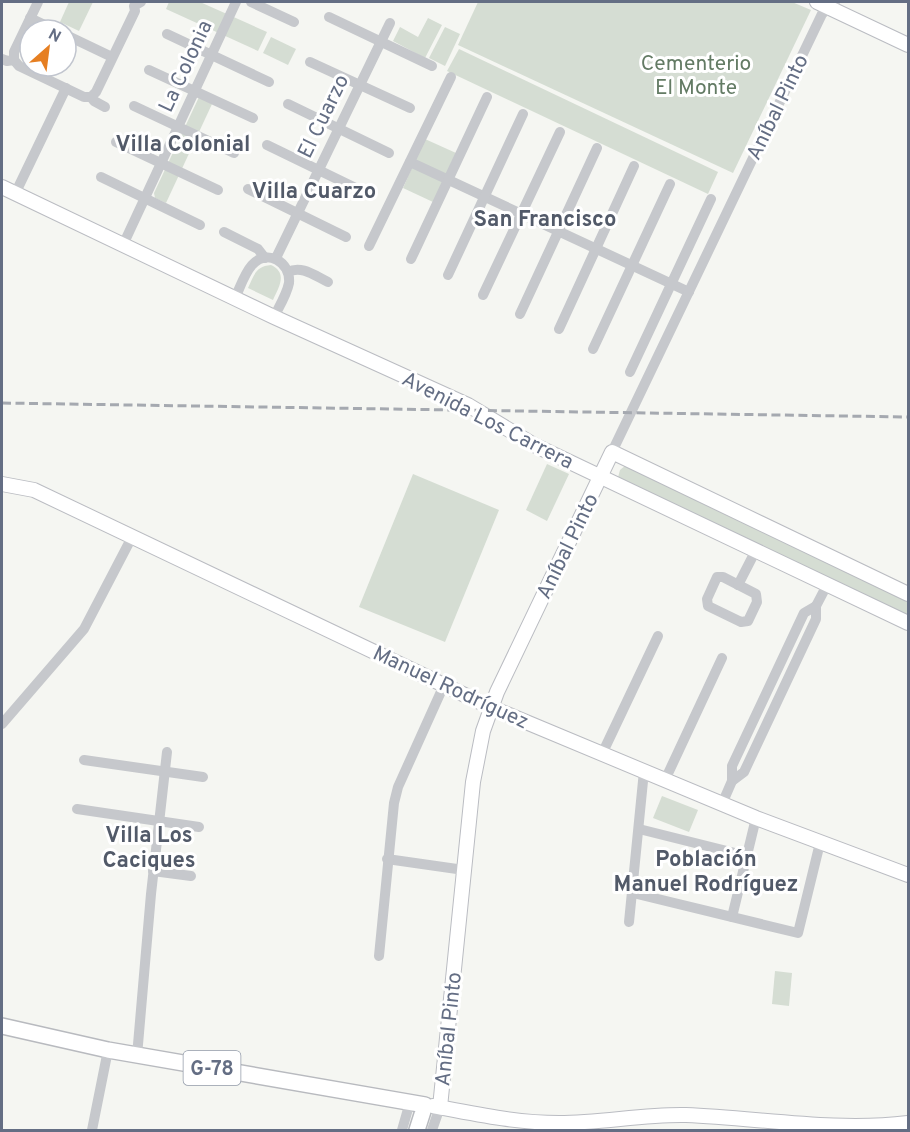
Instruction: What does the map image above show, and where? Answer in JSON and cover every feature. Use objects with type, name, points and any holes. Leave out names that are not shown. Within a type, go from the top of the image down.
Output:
[{"type":"main road","name":"G-78","points":[[2,1026],[413,1119]]},
{"type":"street","points":[[30,18],[38,2]]},
{"type":"street","name":"La Colonia","points":[[123,245],[236,2]]},
{"type":"street","points":[[251,2],[294,22]]},
{"type":"street","points":[[18,44],[14,52],[14,60],[19,66],[87,98],[91,97],[96,92],[135,11],[135,3]]},
{"type":"street","points":[[826,3],[909,45]]},
{"type":"street","name":"Aníbal Pinto","points":[[432,1131],[440,1107],[475,769],[490,707],[826,3]]},
{"type":"street","points":[[329,17],[432,66]]},
{"type":"street","name":"El Cuarzo","points":[[235,298],[250,267],[270,258],[298,213],[390,23]]},
{"type":"street","points":[[167,34],[269,82]]},
{"type":"street","points":[[78,41],[112,57]]},
{"type":"street","points":[[2,59],[14,60]]},
{"type":"street","points":[[310,62],[410,108]]},
{"type":"street","points":[[149,70],[253,118]]},
{"type":"street","points":[[369,246],[451,76]]},
{"type":"street","points":[[15,194],[66,88]]},
{"type":"street","points":[[91,97],[105,107]]},
{"type":"street","points":[[411,260],[488,97]]},
{"type":"street","points":[[288,104],[389,153]]},
{"type":"street","points":[[134,106],[234,153]]},
{"type":"street","points":[[448,275],[523,114]]},
{"type":"street","points":[[483,295],[560,132]]},
{"type":"street","points":[[116,142],[218,190]]},
{"type":"street","points":[[267,145],[370,195]]},
{"type":"street","points":[[520,314],[597,148]]},
{"type":"street","points":[[410,162],[689,292]]},
{"type":"street","points":[[559,329],[634,166]]},
{"type":"street","points":[[101,177],[200,225]]},
{"type":"street","points":[[593,349],[670,184]]},
{"type":"street","name":"Avenida Los Carrera","points":[[2,187],[274,317],[468,405],[534,445],[827,585],[907,617]]},
{"type":"street","points":[[248,189],[346,237]]},
{"type":"street","points":[[630,372],[711,199]]},
{"type":"street","points":[[224,232],[283,264],[288,272],[288,287],[274,317]]},
{"type":"street","points":[[288,272],[301,270],[327,282]]},
{"type":"street","points":[[612,452],[909,594]]},
{"type":"street","name":"Manuel Rodríguez","points":[[2,484],[34,490],[490,707],[756,818],[909,875]]},
{"type":"street","points":[[738,585],[762,524]]},
{"type":"street","points":[[2,724],[84,629],[132,537]]},
{"type":"street","points":[[721,577],[738,585],[758,596],[746,622],[741,622],[709,607],[706,602],[717,578],[721,577]]},
{"type":"street","points":[[722,804],[732,781],[732,766],[799,624],[806,611],[816,606],[827,585]]},
{"type":"street","points":[[602,754],[658,636]]},
{"type":"street","points":[[665,780],[723,658]]},
{"type":"street","points":[[379,956],[394,803],[398,787],[444,685]]},
{"type":"street","points":[[137,1056],[153,871],[167,752]]},
{"type":"street","points":[[84,760],[203,777]]},
{"type":"street","points":[[629,922],[644,771]]},
{"type":"street","points":[[77,809],[199,827]]},
{"type":"street","points":[[732,917],[756,818]]},
{"type":"street","points":[[639,829],[747,856]]},
{"type":"street","points":[[633,893],[798,933],[820,843]]},
{"type":"street","points":[[387,860],[464,870]]},
{"type":"street","points":[[153,871],[191,876]]},
{"type":"street","points":[[92,1131],[108,1050]]},
{"type":"street","points":[[413,1119],[440,1107],[549,1123],[662,1115],[847,1128],[882,1127],[909,1123]]},
{"type":"green space","points":[[69,2],[93,2],[79,31],[78,18],[62,18]]},
{"type":"green space","points":[[169,2],[200,2],[267,32],[258,51],[166,9]]},
{"type":"green space","name":"Cementerio El Monte","points":[[478,2],[792,2],[811,10],[733,173],[458,45]]},
{"type":"green space","points":[[428,18],[442,25],[425,58],[393,41],[400,27],[418,37]]},
{"type":"green space","points":[[445,27],[460,34],[445,66],[429,58]]},
{"type":"green space","points":[[271,37],[296,49],[288,65],[263,53]]},
{"type":"green space","points":[[459,49],[718,172],[708,194],[447,71]]},
{"type":"green space","points":[[199,97],[212,104],[166,203],[155,198],[154,193]]},
{"type":"green space","points":[[425,139],[456,153],[433,202],[403,188]]},
{"type":"green space","points":[[271,265],[281,276],[273,300],[248,288],[259,269]]},
{"type":"green space","points":[[547,464],[569,474],[547,521],[526,510]]},
{"type":"green space","points":[[626,465],[908,600],[908,619],[617,481],[620,470]]},
{"type":"green space","points":[[413,474],[499,510],[445,642],[359,607]]},
{"type":"green space","points":[[662,796],[698,810],[689,832],[653,818]]},
{"type":"green space","points":[[775,971],[792,973],[789,1006],[772,1004]]},
{"type":"railway","points":[[2,403],[908,417]]},
{"type":"district","name":"Villa Colonial","points":[[183,143]]},
{"type":"district","name":"Villa Cuarzo","points":[[314,190]]},
{"type":"district","name":"San Francisco","points":[[545,218]]},
{"type":"district","name":"Villa Los Caciques","points":[[149,846]]},
{"type":"district","name":"Población Manuel Rodríguez","points":[[706,870]]}]
